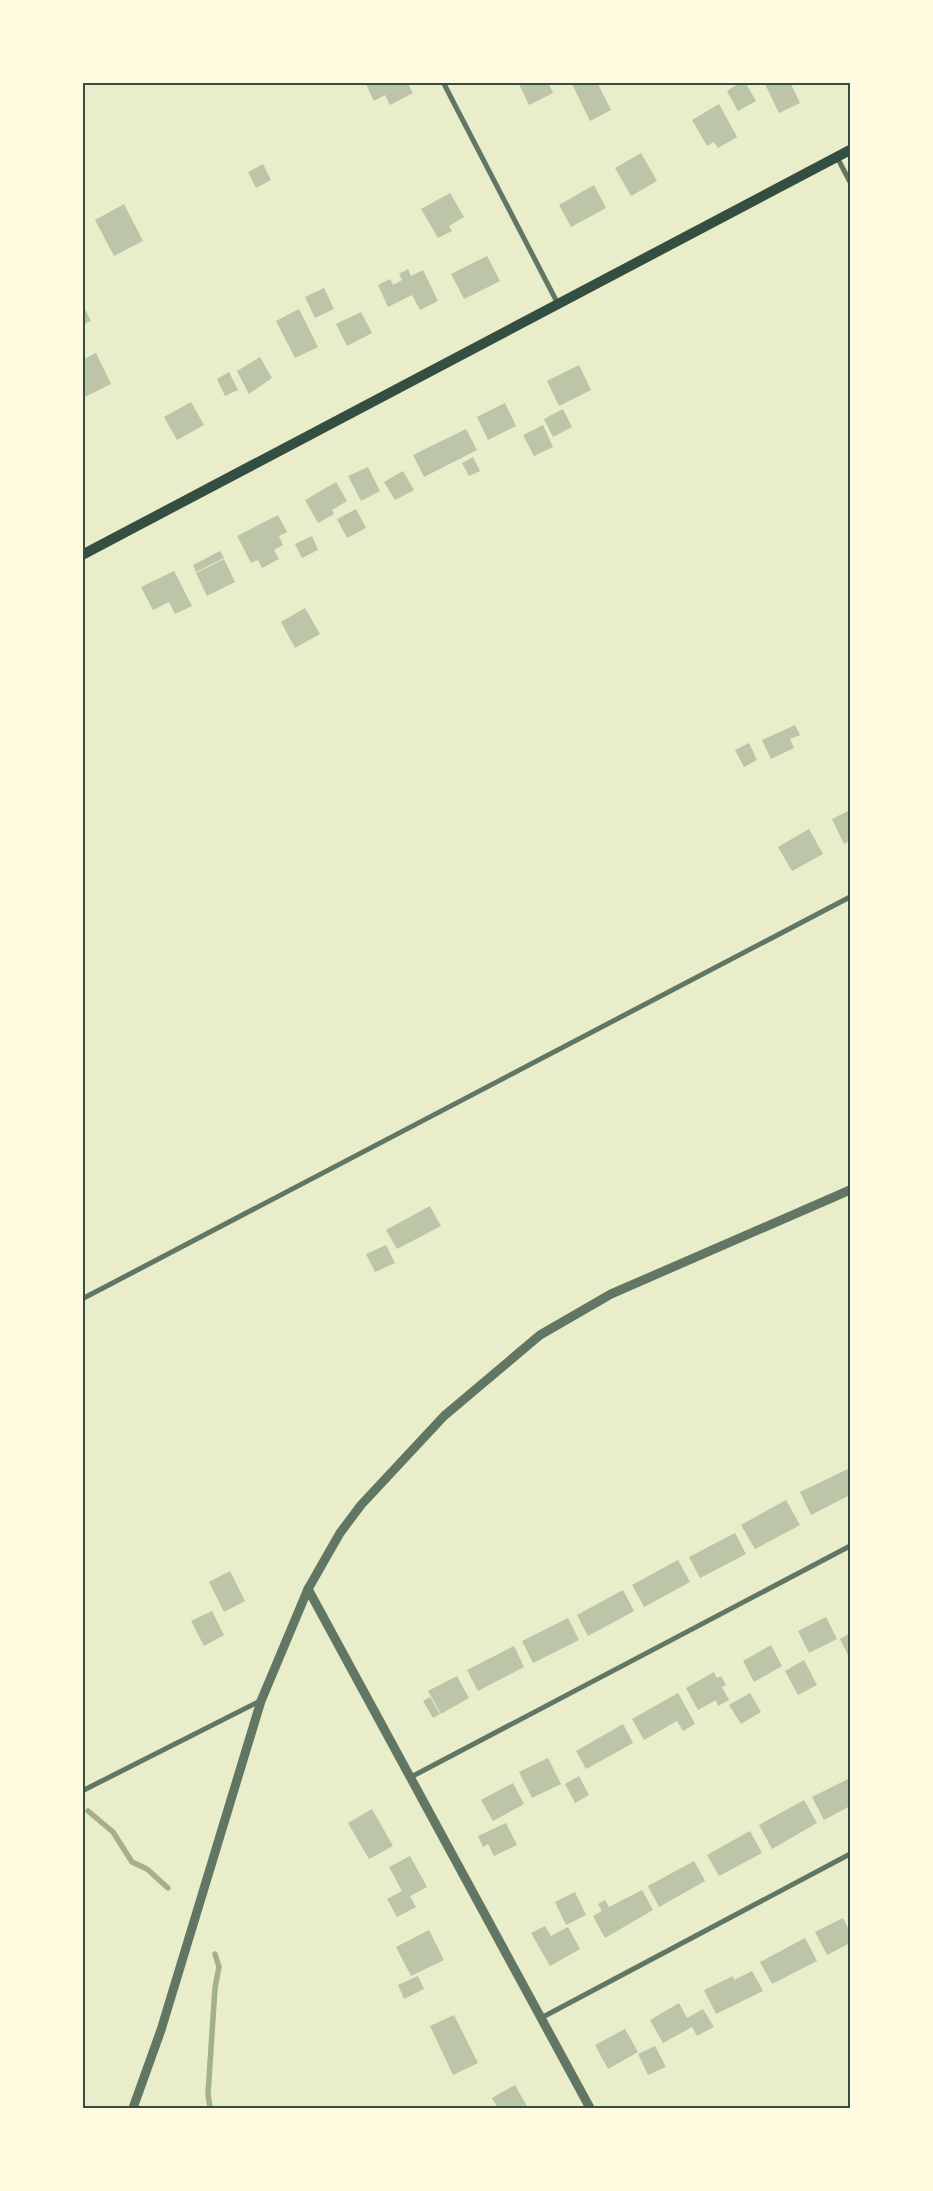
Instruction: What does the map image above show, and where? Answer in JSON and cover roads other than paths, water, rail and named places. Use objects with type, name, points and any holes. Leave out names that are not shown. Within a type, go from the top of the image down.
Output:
[{"type":"main road","points":[[82,554],[850,150]]},
{"type":"street","points":[[442,82],[558,304]]},
{"type":"street","points":[[837,157],[850,182]]},
{"type":"street","points":[[82,1299],[850,897]]},
{"type":"street","points":[[133,2108],[161,2030],[261,1701],[308,1589],[340,1533],[361,1504],[444,1416],[540,1335],[612,1294],[850,1190]]},
{"type":"street","points":[[411,1777],[850,1546]]},
{"type":"street","points":[[308,1589],[590,2108]]},
{"type":"street","points":[[82,1791],[261,1701]]},
{"type":"street","points":[[541,2018],[850,1854]]},
{"type":"waterway","points":[[88,1811],[113,1832],[132,1862],[147,1869],[168,1888]]},
{"type":"waterway","points":[[210,2108],[208,2094],[215,1988],[219,1967],[215,1954]]}]
